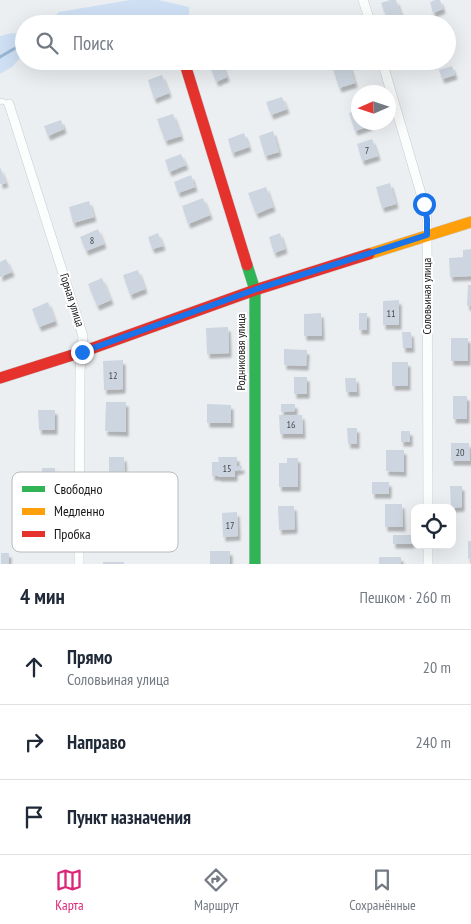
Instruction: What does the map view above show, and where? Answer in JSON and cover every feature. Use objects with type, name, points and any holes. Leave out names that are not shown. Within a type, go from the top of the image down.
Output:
[{"type":"street","points":[[364,0],[368,15]]},
{"type":"street","name":"Родниковая улица","points":[[187,70],[254,290],[255,564]]},
{"type":"street","name":"Соловьиная улица","points":[[385,70],[427,219],[428,504]]},
{"type":"street","name":"Горная улица","points":[[4,103],[83,336],[80,372],[79,472]]},
{"type":"street","points":[[0,378],[82,352],[254,290],[471,222]]},
{"type":"street","points":[[428,549],[428,564]]},
{"type":"shaded area","points":[[130,0],[159,0],[189,7],[189,15],[56,15],[59,12]]},
{"type":"shaded area","points":[[15,33],[15,64],[0,74],[0,36]]},
{"type":"building","points":[[396,0],[401,15],[386,15],[381,3]]},
{"type":"building","points":[[440,0],[443,9],[433,13],[430,2]]},
{"type":"building","points":[[212,70],[224,70],[227,77],[216,82]]},
{"type":"building","points":[[334,70],[351,70],[355,83],[339,88]]},
{"type":"building","points":[[439,70],[453,70],[455,75],[442,79]]},
{"type":"building","points":[[162,75],[169,93],[154,99],[148,80]]},
{"type":"building","points":[[282,97],[287,109],[271,115],[266,102]]},
{"type":"building","points":[[173,114],[181,136],[165,141],[157,119]]},
{"type":"building","points":[[61,120],[64,129],[48,136],[44,126]]},
{"type":"building","points":[[273,131],[279,152],[265,156],[259,136]]},
{"type":"building","points":[[244,133],[249,147],[232,153],[228,139]]},
{"type":"building","points":[[372,139],[378,156],[362,161],[357,144]]},
{"type":"building","points":[[181,154],[186,165],[169,172],[165,160]]},
{"type":"building","points":[[0,167],[6,183],[0,184]]},
{"type":"building","points":[[191,175],[195,187],[178,193],[174,182]]},
{"type":"building","points":[[390,183],[396,204],[382,208],[376,187]]},
{"type":"building","points":[[266,187],[273,207],[256,214],[248,193]]},
{"type":"building","points":[[203,198],[210,215],[188,224],[182,206]]},
{"type":"building","points":[[89,201],[94,217],[73,223],[69,207]]},
{"type":"building","points":[[98,229],[104,244],[86,251],[80,237]]},
{"type":"building","points":[[158,233],[163,246],[152,249],[148,237]]},
{"type":"building","points":[[280,233],[285,249],[274,253],[269,237]]},
{"type":"building","points":[[471,249],[471,276],[450,277],[449,258],[463,257],[463,250]]},
{"type":"building","points":[[6,259],[12,272],[0,277],[0,262]]},
{"type":"building","points":[[138,270],[145,289],[130,295],[123,275]]},
{"type":"building","points":[[102,278],[111,300],[97,306],[88,284]]},
{"type":"building","points":[[468,285],[471,285],[471,306],[467,306]]},
{"type":"building","points":[[399,300],[399,325],[383,325],[383,301]]},
{"type":"building","points":[[48,302],[55,321],[39,327],[32,309]]},
{"type":"building","points":[[321,313],[322,336],[304,336],[304,314]]},
{"type":"building","points":[[359,313],[367,313],[367,330],[359,330]]},
{"type":"building","points":[[228,327],[229,353],[207,354],[206,328]]},
{"type":"building","points":[[402,332],[411,332],[412,348],[403,348]]},
{"type":"building","points":[[451,338],[468,338],[468,361],[451,361]]},
{"type":"building","points":[[284,349],[307,350],[306,366],[284,365]]},
{"type":"building","points":[[123,360],[123,389],[104,390],[103,361]]},
{"type":"building","points":[[392,362],[408,362],[408,386],[392,386]]},
{"type":"building","points":[[294,377],[307,377],[307,394],[294,394]]},
{"type":"building","points":[[345,378],[356,378],[357,392],[346,392]]},
{"type":"building","points":[[453,396],[467,396],[467,419],[453,419]]},
{"type":"building","points":[[106,402],[126,402],[126,432],[105,431]]},
{"type":"building","points":[[207,404],[231,405],[231,423],[207,423]]},
{"type":"building","points":[[281,404],[295,404],[295,411],[281,412]]},
{"type":"building","points":[[38,410],[55,410],[55,430],[39,430]]},
{"type":"building","points":[[279,415],[302,415],[303,434],[280,434]]},
{"type":"building","points":[[347,428],[357,428],[357,444],[348,444]]},
{"type":"building","points":[[401,431],[410,431],[410,442],[401,442]]},
{"type":"building","points":[[451,443],[469,443],[470,461],[451,461]]},
{"type":"building","points":[[386,450],[404,450],[404,472],[386,471]]},
{"type":"building","points":[[109,457],[124,457],[125,472],[109,472]]},
{"type":"building","points":[[218,457],[237,457],[237,466],[242,466],[242,469],[235,471],[235,477],[212,476],[212,462],[219,462]]},
{"type":"building","points":[[287,458],[298,458],[298,487],[279,487],[279,463],[287,463]]},
{"type":"building","points":[[42,468],[55,468],[55,472],[42,472]]},
{"type":"building","points":[[372,482],[389,482],[389,494],[372,494]]},
{"type":"building","points":[[450,486],[462,486],[462,507],[456,508],[456,504],[451,504]]},
{"type":"building","points":[[385,504],[402,504],[403,527],[385,527]]},
{"type":"building","points":[[278,506],[294,506],[295,529],[279,530]]},
{"type":"building","points":[[237,512],[238,536],[223,537],[222,513]]},
{"type":"building","points":[[393,535],[411,535],[411,544],[393,544]]},
{"type":"building","points":[[468,541],[471,541],[471,558],[468,559]]},
{"type":"building","points":[[210,551],[230,551],[230,564],[210,564]]},
{"type":"building","points":[[1,553],[9,553],[9,564],[1,564]]},
{"type":"building","points":[[379,557],[401,557],[401,564],[379,564]]},
{"type":"building","points":[[103,562],[124,562],[124,564],[103,564]]},
{"type":"waterway","points":[[0,57],[15,48]]},
{"type":"traffic: fast","points":[[247,265],[255,290],[255,564]]},
{"type":"traffic: slow","points":[[369,254],[471,222]]},
{"type":"traffic: jam","points":[[187,70],[247,265]]},
{"type":"traffic: jam","points":[[0,378],[82,352],[255,290],[369,254]]},
{"type":"route","points":[[82,352],[254,290],[427,235],[427,219],[424,204]]}]
